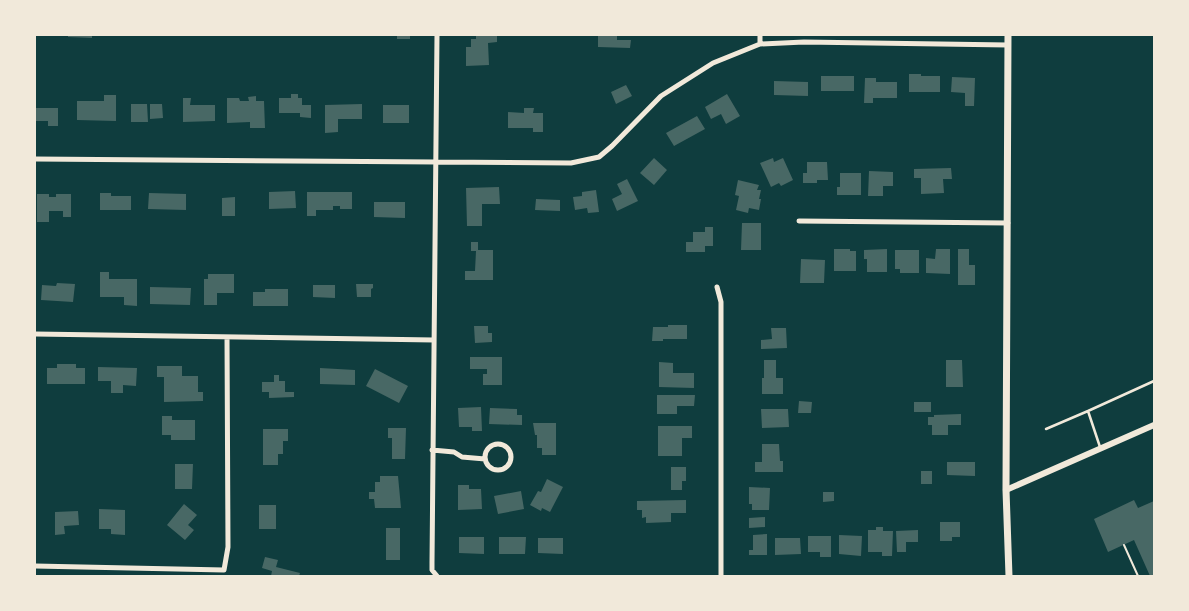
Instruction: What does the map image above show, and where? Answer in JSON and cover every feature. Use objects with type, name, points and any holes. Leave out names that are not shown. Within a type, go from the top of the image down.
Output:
[{"type":"main road","points":[[1008,35],[1006,490],[1009,576]]},
{"type":"street","points":[[436,576],[432,570],[432,450],[437,162],[437,35]]},
{"type":"street","points":[[760,35],[760,44]]},
{"type":"street","points":[[35,159],[571,163],[599,157],[661,96],[714,63],[760,44],[804,42],[1008,45]]},
{"type":"street","points":[[799,222],[1008,223]]},
{"type":"street","points":[[717,288],[721,302],[721,576]]},
{"type":"street","points":[[35,334],[434,340]]},
{"type":"street","points":[[35,566],[224,570],[228,547],[227,337]]},
{"type":"street","points":[[1006,490],[1154,425]]},
{"type":"street","points":[[498,444],[507,447],[511,458],[505,468],[498,470],[490,468],[485,458],[488,449],[498,444]]},
{"type":"street","points":[[432,450],[454,452],[462,457],[485,458]]},
{"type":"lane","points":[[1046,429],[1088,412],[1154,381]]},
{"type":"lane","points":[[1088,412],[1101,448]]},
{"type":"path","points":[[1124,545],[1138,576]]},
{"type":"building","points":[[68,35],[92,35],[92,38],[68,37]]},
{"type":"building","points":[[397,35],[410,35],[410,39],[397,39]]},
{"type":"building","points":[[476,35],[497,35],[497,42],[488,43],[489,65],[466,66],[466,47],[471,47],[471,39],[476,39]]},
{"type":"building","points":[[598,35],[617,35],[617,40],[631,40],[630,48],[598,47]]},
{"type":"building","points":[[909,74],[940,76],[940,92],[909,92]]},
{"type":"building","points":[[821,76],[854,76],[854,91],[821,91]]},
{"type":"building","points":[[952,77],[975,78],[974,106],[965,106],[965,93],[951,92]]},
{"type":"building","points":[[865,78],[876,78],[876,82],[897,82],[897,98],[873,98],[873,103],[864,103]]},
{"type":"building","points":[[774,81],[808,82],[808,96],[774,95]]},
{"type":"building","points":[[626,85],[632,96],[616,104],[611,92]]},
{"type":"building","points":[[291,94],[298,94],[298,98],[302,98],[302,105],[311,105],[311,118],[300,117],[300,113],[279,113],[279,98],[291,98]]},
{"type":"building","points":[[727,94],[740,116],[726,124],[721,114],[711,119],[705,107]]},
{"type":"building","points":[[104,95],[116,95],[116,121],[77,120],[77,101],[104,101]]},
{"type":"building","points":[[256,96],[256,101],[264,101],[265,128],[250,128],[250,122],[227,123],[227,98],[239,98],[240,101],[249,101],[248,97]]},
{"type":"building","points":[[183,98],[191,98],[190,105],[215,105],[215,121],[183,122]]},
{"type":"building","points":[[131,104],[147,104],[148,122],[131,122]]},
{"type":"building","points":[[150,104],[162,104],[163,118],[150,119]]},
{"type":"building","points":[[362,104],[362,119],[338,119],[338,132],[325,133],[325,105]]},
{"type":"building","points":[[383,105],[409,105],[409,123],[383,123]]},
{"type":"building","points":[[35,108],[58,108],[58,126],[48,126],[48,121],[35,121]]},
{"type":"building","points":[[524,108],[534,108],[533,113],[543,113],[543,132],[533,132],[533,128],[508,128],[508,112],[524,113]]},
{"type":"building","points":[[697,116],[705,129],[674,146],[666,133]]},
{"type":"building","points":[[654,158],[667,170],[654,185],[640,173]]},
{"type":"building","points":[[773,158],[774,162],[783,158],[793,180],[781,186],[779,183],[771,187],[760,163]]},
{"type":"building","points":[[807,162],[827,162],[828,180],[817,180],[817,183],[803,183],[803,173],[807,173]]},
{"type":"building","points":[[951,168],[952,179],[943,179],[944,193],[921,194],[921,178],[914,178],[914,169]]},
{"type":"building","points":[[869,171],[893,172],[893,186],[883,186],[883,196],[868,196]]},
{"type":"building","points":[[840,173],[861,173],[861,195],[837,195],[837,187],[840,187]]},
{"type":"building","points":[[627,179],[638,201],[617,211],[612,199],[622,194],[617,184]]},
{"type":"building","points":[[738,180],[759,185],[757,190],[761,190],[759,199],[761,199],[759,210],[749,208],[748,213],[736,210],[739,196],[735,195]]},
{"type":"building","points":[[499,187],[500,204],[482,204],[482,226],[467,226],[466,188]]},
{"type":"building","points":[[596,190],[599,212],[588,213],[587,208],[575,210],[573,197],[582,196],[582,192]]},
{"type":"building","points":[[295,191],[296,208],[269,209],[269,192]]},
{"type":"building","points":[[307,192],[352,192],[352,209],[340,209],[340,206],[333,206],[333,210],[316,210],[316,216],[307,216]]},
{"type":"building","points":[[100,193],[111,193],[111,196],[131,196],[131,210],[100,210]]},
{"type":"building","points":[[149,193],[186,194],[186,210],[148,209]]},
{"type":"building","points":[[37,194],[49,194],[49,197],[56,197],[56,194],[71,194],[71,217],[63,217],[63,211],[49,211],[49,222],[37,222]]},
{"type":"building","points":[[235,197],[235,216],[222,216],[222,198]]},
{"type":"building","points":[[536,199],[560,200],[560,211],[535,210]]},
{"type":"building","points":[[374,202],[405,202],[405,218],[374,217]]},
{"type":"building","points":[[742,223],[761,223],[761,250],[741,250]]},
{"type":"building","points":[[705,227],[713,227],[713,246],[705,246],[705,252],[686,252],[686,242],[693,242],[693,232],[705,232]]},
{"type":"building","points":[[471,242],[478,242],[478,250],[493,250],[493,280],[465,280],[465,271],[475,271],[476,251],[471,251]]},
{"type":"building","points":[[834,249],[856,251],[856,271],[834,271]]},
{"type":"building","points":[[887,249],[887,272],[867,272],[867,259],[864,259],[864,250]]},
{"type":"building","points":[[936,249],[950,249],[950,274],[926,273],[926,258],[935,259]]},
{"type":"building","points":[[958,249],[969,249],[969,265],[975,265],[975,285],[958,285]]},
{"type":"building","points":[[895,250],[919,250],[919,273],[900,273],[900,269],[895,269]]},
{"type":"building","points":[[801,259],[825,260],[824,283],[800,283]]},
{"type":"building","points":[[100,272],[109,272],[109,279],[137,279],[137,306],[124,305],[124,297],[100,297]]},
{"type":"building","points":[[208,274],[234,274],[234,293],[217,293],[217,305],[204,305],[204,279],[208,279]]},
{"type":"building","points":[[57,283],[75,284],[73,302],[41,300],[42,285],[56,286]]},
{"type":"building","points":[[356,284],[373,284],[371,297],[357,297]]},
{"type":"building","points":[[313,285],[335,285],[335,298],[313,297]]},
{"type":"building","points":[[150,287],[191,288],[190,305],[150,304]]},
{"type":"building","points":[[265,289],[288,289],[288,306],[253,306],[253,292],[265,292]]},
{"type":"building","points":[[668,325],[687,325],[687,339],[652,341],[653,327],[668,327]]},
{"type":"building","points":[[474,326],[488,326],[488,333],[492,333],[492,342],[475,343]]},
{"type":"building","points":[[771,328],[786,328],[787,348],[761,349],[761,340],[772,339]]},
{"type":"building","points":[[470,357],[502,357],[502,385],[483,385],[483,374],[487,374],[487,369],[470,369]]},
{"type":"building","points":[[764,360],[776,360],[776,378],[783,378],[783,394],[762,394]]},
{"type":"building","points":[[946,360],[962,360],[963,387],[946,387]]},
{"type":"building","points":[[659,362],[673,363],[673,373],[694,373],[694,388],[659,387]]},
{"type":"building","points":[[57,364],[76,364],[76,368],[85,368],[85,384],[47,384],[47,368],[57,368]]},
{"type":"building","points":[[157,366],[182,366],[182,376],[198,376],[198,392],[203,392],[203,401],[164,402],[164,377],[157,377]]},
{"type":"building","points":[[98,367],[137,368],[136,386],[123,385],[123,393],[111,393],[111,381],[98,381]]},
{"type":"building","points":[[320,368],[355,370],[355,385],[320,384]]},
{"type":"building","points":[[375,369],[408,386],[399,403],[366,386]]},
{"type":"building","points":[[274,375],[279,375],[279,381],[285,381],[285,392],[294,392],[294,397],[269,398],[269,392],[262,392],[262,382],[274,382]]},
{"type":"building","points":[[657,395],[695,395],[694,406],[677,406],[677,414],[657,414]]},
{"type":"building","points":[[799,401],[812,402],[811,413],[798,413]]},
{"type":"building","points":[[914,402],[931,402],[931,412],[914,412]]},
{"type":"building","points":[[481,407],[482,431],[472,431],[472,427],[459,427],[458,408]]},
{"type":"building","points":[[490,408],[517,409],[517,415],[522,415],[522,425],[489,424]]},
{"type":"building","points":[[761,409],[788,409],[789,427],[762,428]]},
{"type":"building","points":[[961,414],[961,425],[948,425],[948,435],[932,435],[932,425],[928,425],[928,417]]},
{"type":"building","points":[[162,416],[172,416],[172,420],[195,420],[195,440],[171,440],[171,435],[162,435]]},
{"type":"building","points":[[533,423],[556,423],[556,455],[542,455],[542,448],[537,448],[537,435],[535,435]]},
{"type":"building","points":[[658,426],[692,426],[692,438],[682,438],[682,456],[658,456]]},
{"type":"building","points":[[388,428],[406,428],[405,459],[392,459],[392,438],[388,438]]},
{"type":"building","points":[[263,429],[288,429],[288,441],[283,441],[283,454],[278,454],[278,465],[263,465]]},
{"type":"building","points":[[762,444],[779,444],[780,461],[783,461],[783,472],[755,472],[755,462],[762,462]]},
{"type":"building","points":[[947,462],[975,462],[975,476],[947,475]]},
{"type":"building","points":[[175,464],[193,464],[192,489],[175,489]]},
{"type":"building","points":[[671,467],[686,467],[686,481],[682,481],[682,490],[671,490]]},
{"type":"building","points":[[921,471],[932,471],[932,484],[921,484]]},
{"type":"building","points":[[380,476],[398,476],[401,508],[375,508],[374,499],[369,499],[369,492],[375,492],[375,482],[380,482]]},
{"type":"building","points":[[547,479],[563,487],[550,512],[542,508],[541,511],[530,505],[538,491],[541,492]]},
{"type":"building","points":[[458,485],[469,485],[469,489],[481,489],[482,509],[458,510]]},
{"type":"building","points":[[749,487],[770,488],[769,510],[752,510],[752,504],[749,504]]},
{"type":"building","points":[[521,491],[524,509],[498,514],[494,496]]},
{"type":"building","points":[[823,492],[834,492],[834,501],[823,502]]},
{"type":"building","points":[[686,500],[686,513],[671,513],[671,522],[646,523],[646,517],[642,518],[642,510],[637,510],[637,501]]},
{"type":"building","points":[[1134,500],[1138,508],[1154,501],[1154,576],[1150,576],[1134,540],[1108,552],[1094,519]]},
{"type":"building","points":[[184,504],[197,515],[188,525],[194,530],[185,540],[167,525]]},
{"type":"building","points":[[259,505],[276,505],[276,529],[259,529]]},
{"type":"building","points":[[99,509],[125,510],[125,535],[111,534],[111,529],[99,529]]},
{"type":"building","points":[[78,511],[79,525],[64,526],[65,534],[55,535],[55,512]]},
{"type":"building","points":[[765,517],[765,527],[749,528],[749,518]]},
{"type":"building","points":[[940,522],[960,522],[960,537],[952,537],[952,541],[940,541]]},
{"type":"building","points":[[876,527],[883,527],[883,531],[893,531],[892,556],[882,556],[882,552],[868,552],[868,530],[876,530]]},
{"type":"building","points":[[386,528],[400,528],[400,560],[386,560]]},
{"type":"building","points":[[918,530],[918,542],[906,542],[906,552],[897,552],[896,531]]},
{"type":"building","points":[[767,534],[767,555],[749,555],[749,550],[753,550],[753,535]]},
{"type":"building","points":[[839,535],[862,536],[861,556],[839,554]]},
{"type":"building","points":[[808,536],[831,536],[831,557],[820,557],[820,552],[808,552]]},
{"type":"building","points":[[459,537],[484,537],[484,554],[459,553]]},
{"type":"building","points":[[499,537],[526,537],[525,554],[499,554]]},
{"type":"building","points":[[538,538],[563,538],[563,554],[538,553]]},
{"type":"building","points":[[775,538],[800,538],[801,554],[775,555]]},
{"type":"building","points":[[265,557],[278,560],[276,567],[300,573],[299,576],[271,576],[272,571],[262,568]]}]
